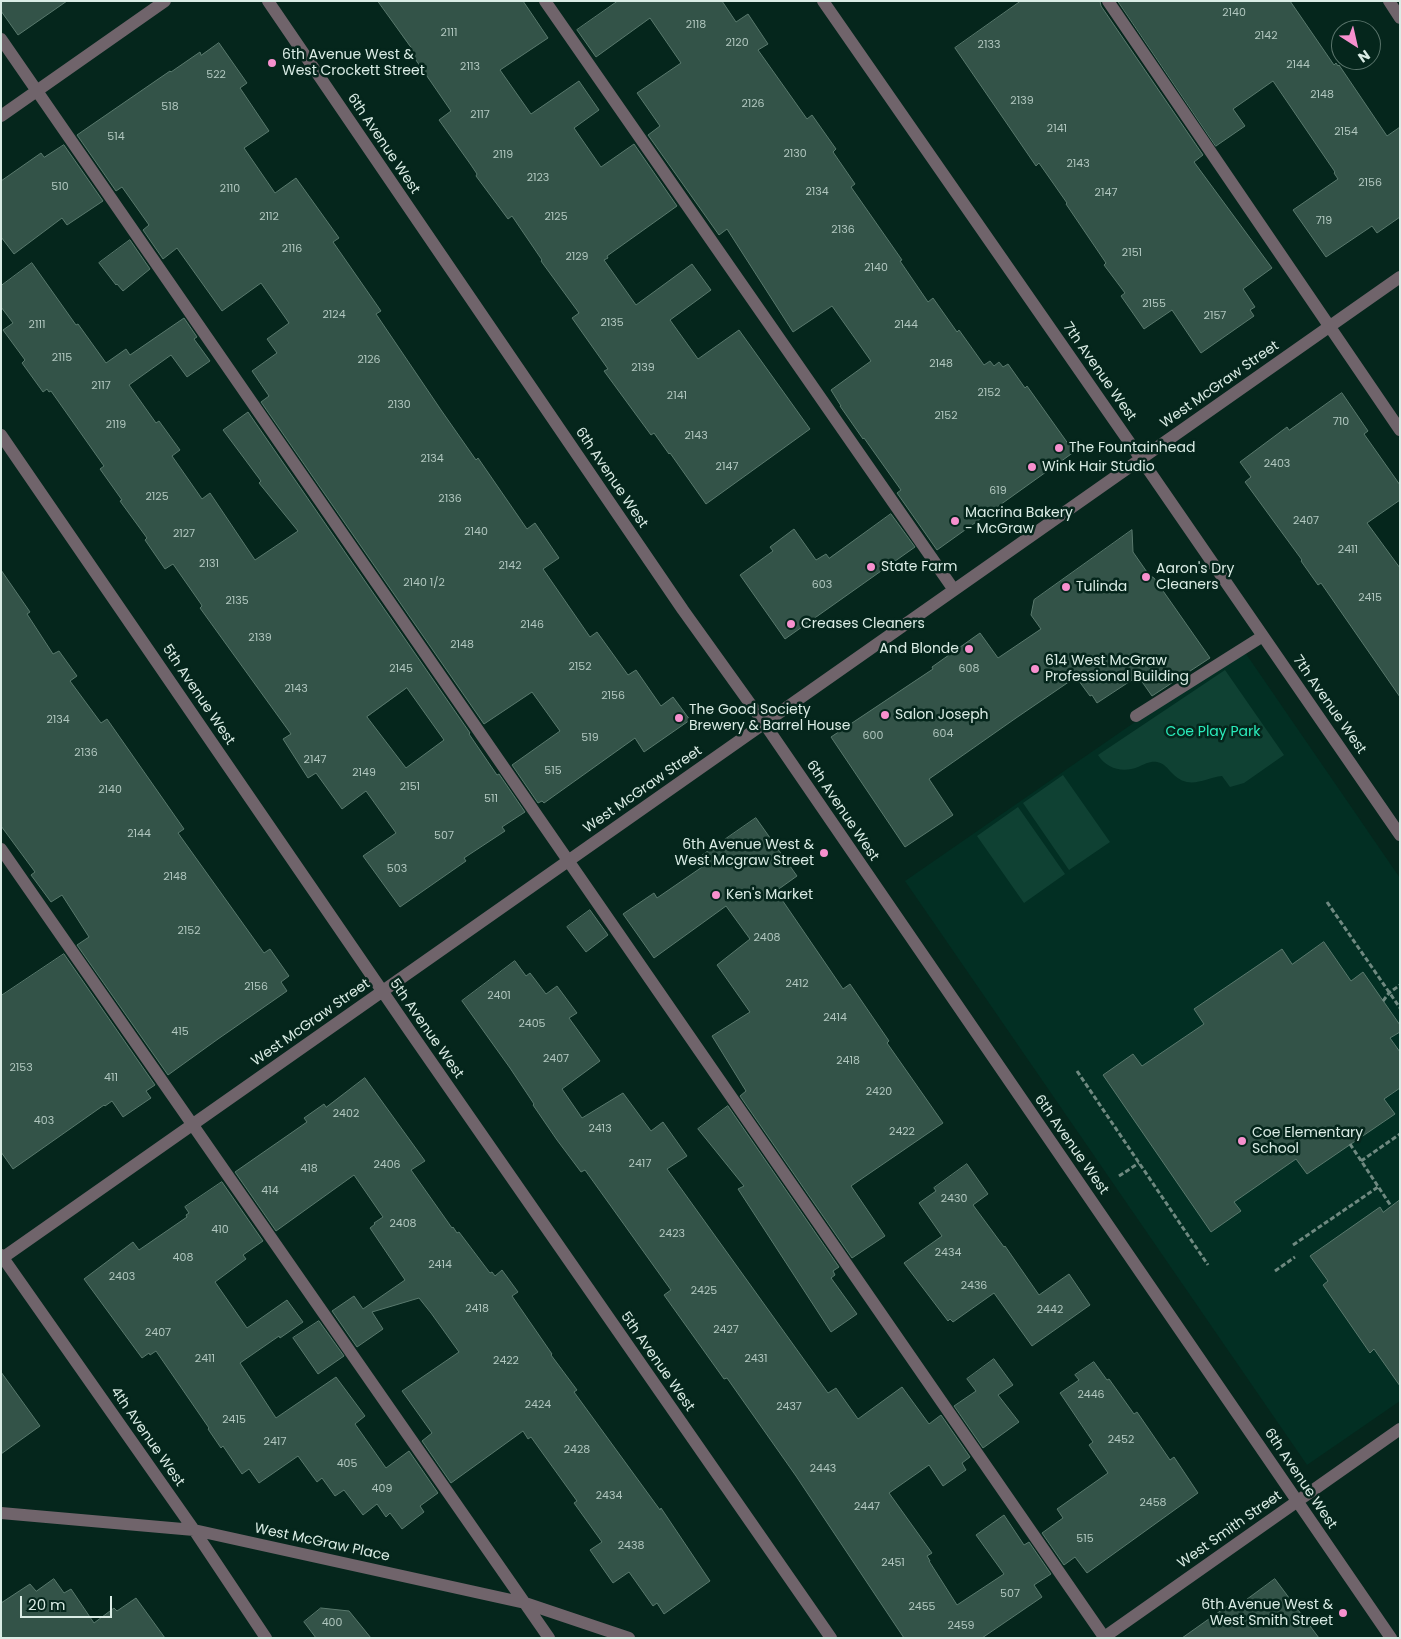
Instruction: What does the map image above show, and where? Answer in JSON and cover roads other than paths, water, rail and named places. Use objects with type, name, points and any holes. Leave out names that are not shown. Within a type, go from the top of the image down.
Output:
[{"type":"street","points":[[1,116],[165,1]]},
{"type":"street","name":"6th Avenue West","points":[[268,1],[683,610],[764,724],[1391,1638]]},
{"type":"street","points":[[545,1],[954,590]]},
{"type":"street","name":"7th Avenue West","points":[[823,1],[1400,835]]},
{"type":"street","points":[[1108,1],[1400,430]]},
{"type":"street","points":[[1389,1],[1400,18]]},
{"type":"street","points":[[1,38],[1104,1637]]},
{"type":"street","name":"West McGraw Street","points":[[2,1257],[1400,277]]},
{"type":"street","name":"5th Avenue West","points":[[1,435],[382,992],[831,1638]]},
{"type":"street","points":[[1136,716],[1263,636]]},
{"type":"street","points":[[1,849],[549,1638]]},
{"type":"street","name":"4th Avenue West","points":[[2,1257],[194,1530],[266,1638]]},
{"type":"street","name":"West Smith Street","points":[[1104,1637],[1400,1429]]},
{"type":"street","name":"West McGraw Place","points":[[1,1513],[194,1530],[525,1603],[629,1638]]},
{"type":"place","name":"6th Avenue West & West Crockett Street","points":[[272,63]]},
{"type":"place","name":"The Fountainhead","points":[[1059,448]]},
{"type":"place","name":"Wink Hair Studio","points":[[1032,467]]},
{"type":"place","name":"Macrina Bakery - McGraw","points":[[955,521]]},
{"type":"place","name":"State Farm","points":[[871,567]]},
{"type":"place","name":"Aaron's Dry Cleaners","points":[[1146,577]]},
{"type":"place","name":"Tulinda","points":[[1066,587]]},
{"type":"place","name":"Creases Cleaners","points":[[791,624]]},
{"type":"place","name":"And Blonde","points":[[969,649]]},
{"type":"place","name":"614 West McGraw Professional Building","points":[[1035,669]]},
{"type":"place","name":"Salon Joseph","points":[[885,715]]},
{"type":"place","name":"The Good Society Brewery & Barrel House","points":[[679,718]]},
{"type":"place","name":"6th Avenue West & West Mcgraw Street","points":[[824,853]]},
{"type":"place","name":"Ken's Market","points":[[716,895]]},
{"type":"place","name":"Coe Elementary School","points":[[1242,1141]]},
{"type":"place","name":"6th Avenue West & West Smith Street","points":[[1343,1613]]},
{"type":"park label","name":"Coe Play Park","points":[[1213,732]]}]
